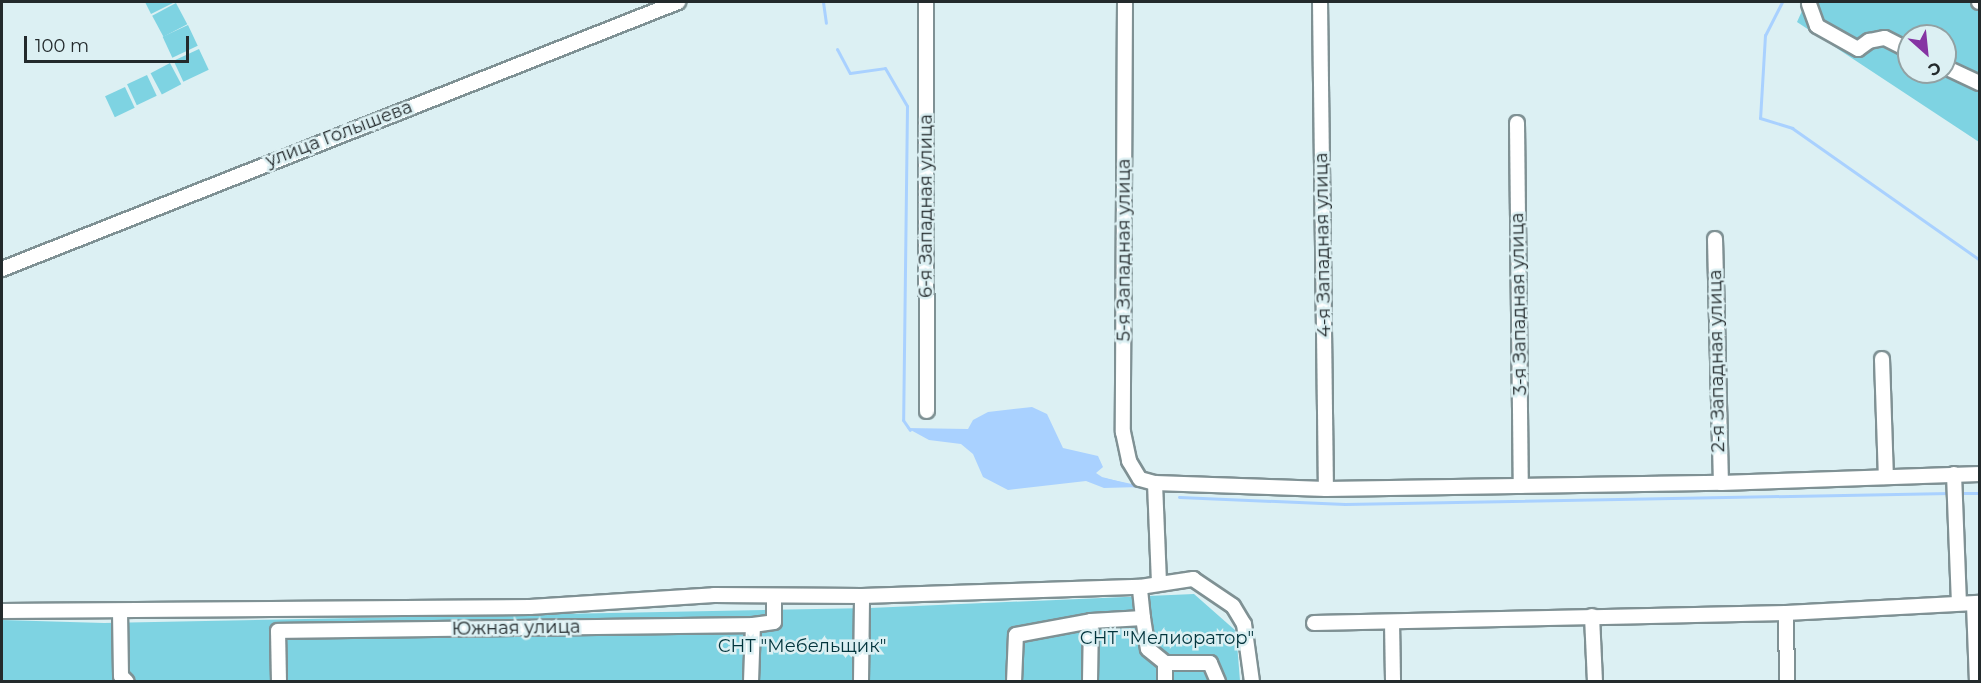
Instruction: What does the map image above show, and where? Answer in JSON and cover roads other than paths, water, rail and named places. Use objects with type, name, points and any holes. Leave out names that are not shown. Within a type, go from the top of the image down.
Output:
[{"type":"street","name":"улица Голышева","points":[[2,269],[678,2]]},
{"type":"street","name":"6-я Западная улица","points":[[926,2],[927,411]]},
{"type":"street","name":"5-я Западная улица","points":[[1125,2],[1124,432],[1129,461],[1140,479],[1155,483]]},
{"type":"street","name":"4-я Западная улица","points":[[1320,2],[1326,489]]},
{"type":"street","points":[[1809,4],[1817,26],[1858,50],[1869,41],[1885,38],[1897,44]]},
{"type":"street","points":[[1957,72],[1980,83]]},
{"type":"street","name":"3-я Западная улица","points":[[1517,123],[1521,486]]},
{"type":"street","name":"2-я Западная улица","points":[[1715,239],[1721,483]]},
{"type":"street","points":[[1882,359],[1886,477]]},
{"type":"street","points":[[1954,474],[1959,603]]},
{"type":"street","points":[[1159,583],[1155,483],[1326,489],[1721,483],[1980,474]]},
{"type":"street","points":[[2,611],[120,612],[530,607],[714,595],[862,596],[1140,587],[1193,579],[1233,606],[1244,624],[1252,681]]},
{"type":"street","points":[[1140,587],[1148,649],[1165,663],[1210,663],[1218,681]]},
{"type":"street","points":[[751,681],[753,625],[774,622],[774,596]]},
{"type":"street","points":[[861,681],[862,596]]},
{"type":"street","points":[[1314,623],[1786,613],[1959,603],[1977,604],[1977,681]]},
{"type":"street","points":[[120,612],[123,680]]},
{"type":"street","points":[[1786,613],[1787,681]]},
{"type":"street","points":[[1592,616],[1595,681]]},
{"type":"street","points":[[1014,681],[1016,635],[1091,621],[1143,618]]},
{"type":"street","points":[[1090,681],[1091,621]]},
{"type":"street","points":[[1392,622],[1393,681]]},
{"type":"street","name":"Южная улица","points":[[279,681],[279,631],[753,625]]},
{"type":"street","points":[[1165,663],[1165,681]]},
{"type":"waterway","points":[[823,2],[826,23]]},
{"type":"waterway","points":[[1782,2],[1765,35],[1760,118],[1792,128],[1980,260]]},
{"type":"waterway","points":[[837,49],[850,73],[885,68],[907,106],[903,420],[910,430]]},
{"type":"waterway","points":[[1103,479],[1140,487]]},
{"type":"waterway","points":[[1179,497],[1345,504],[1950,493]]},
{"type":"waterway","points":[[1960,493],[1980,493]]},
{"type":"park label","name":"СНТ \"Мелиоратор\"","points":[[1167,638]]},
{"type":"park label","name":"СНТ \"Мебельщик\"","points":[[802,646]]}]
